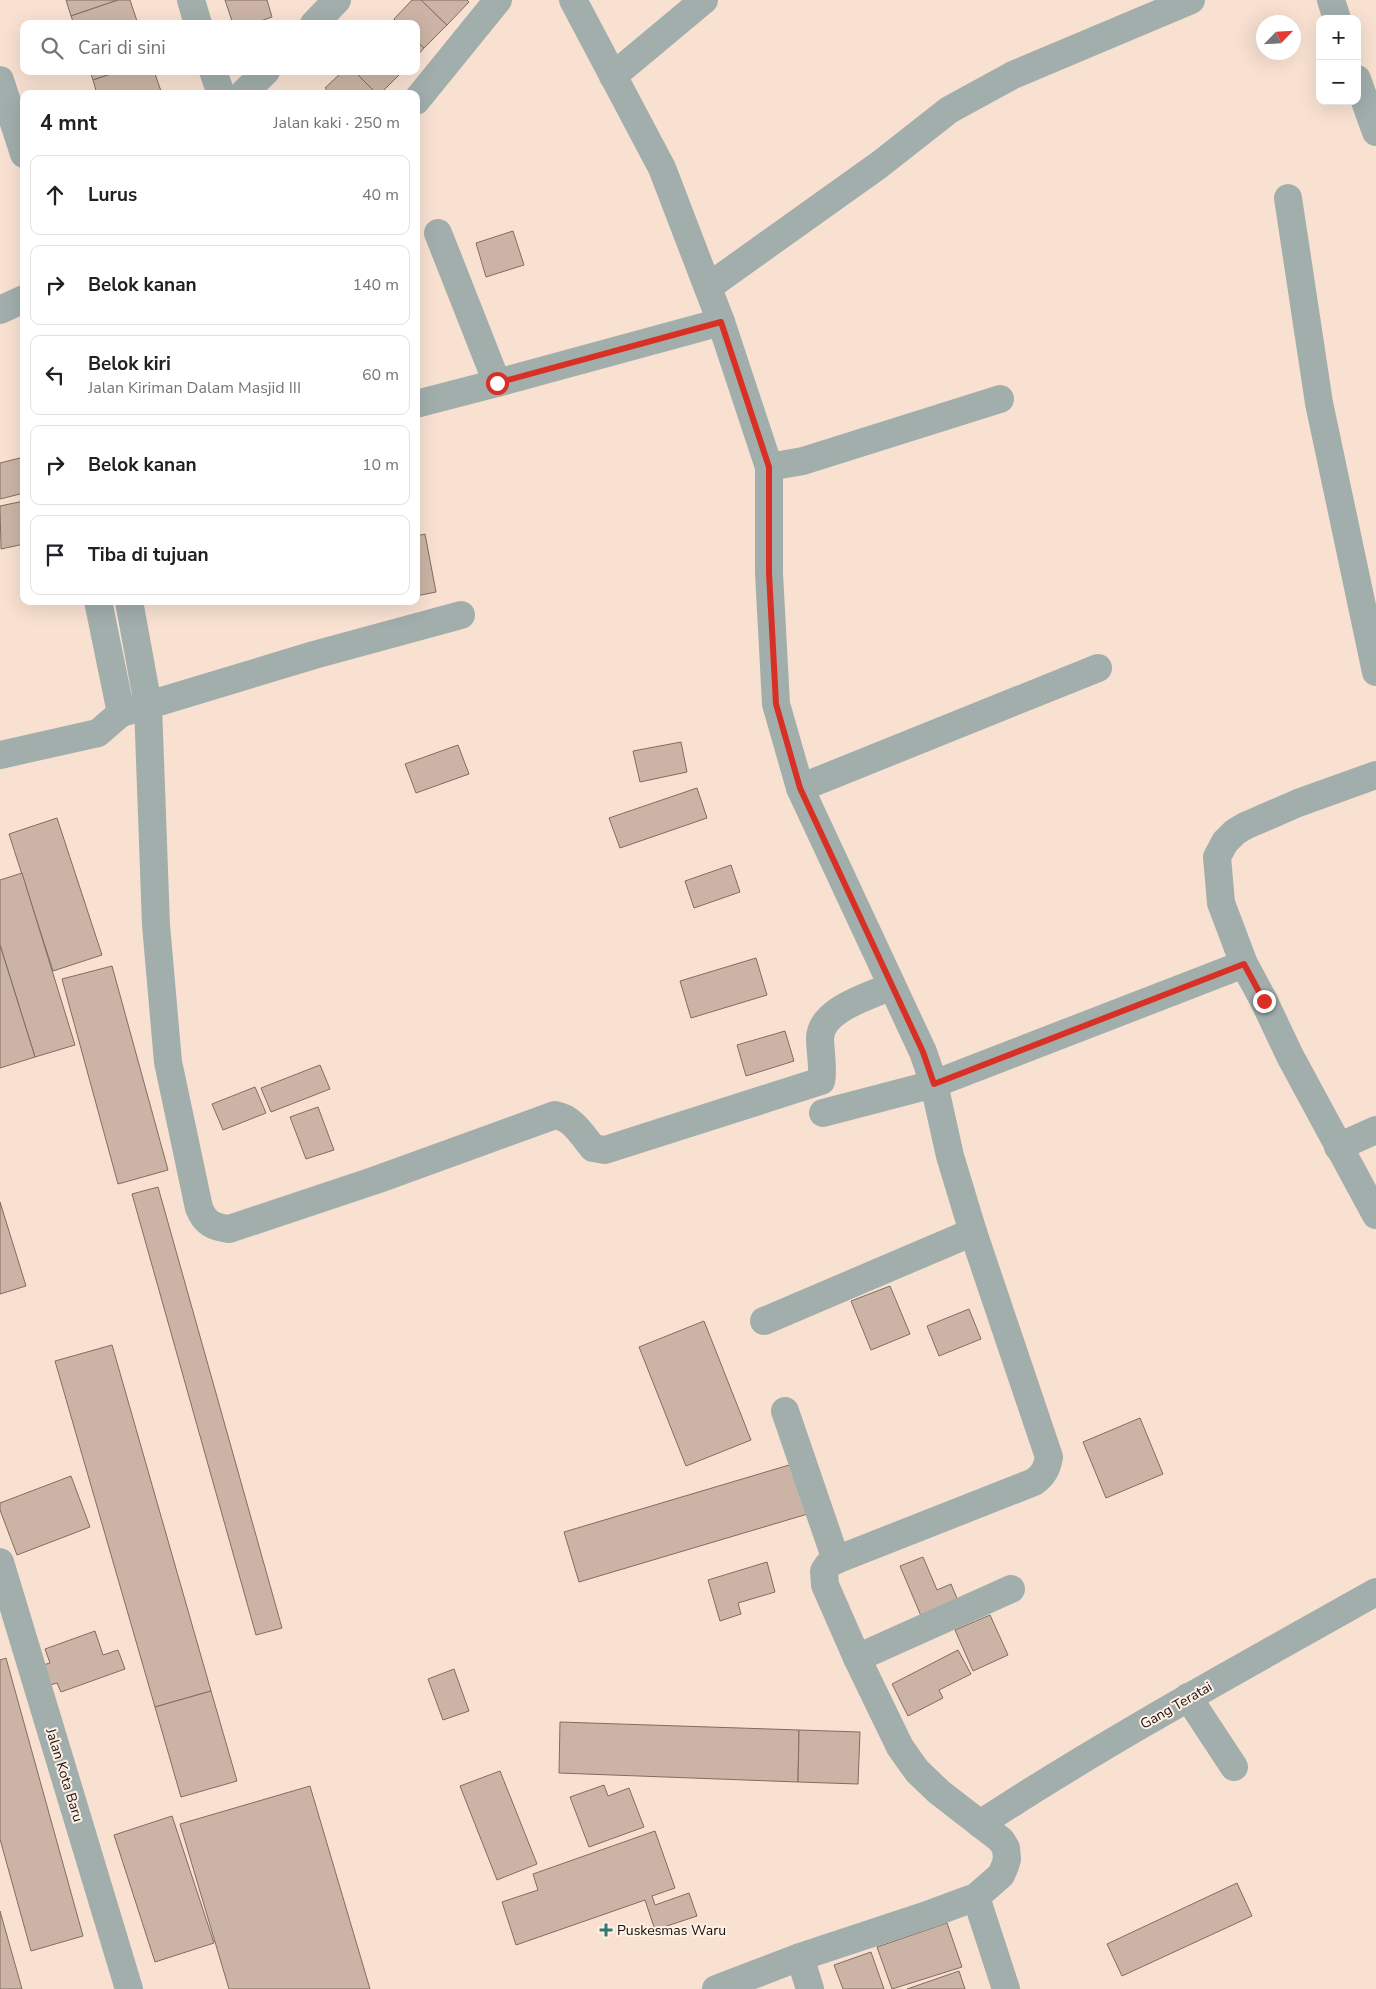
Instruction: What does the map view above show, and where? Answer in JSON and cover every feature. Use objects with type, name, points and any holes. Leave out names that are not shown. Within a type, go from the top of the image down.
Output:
[{"type":"street","points":[[191,0],[197,20]]},
{"type":"street","points":[[318,20],[338,0]]},
{"type":"street","points":[[420,96],[498,0]]},
{"type":"street","points":[[573,0],[662,168],[721,322],[769,467],[769,573],[776,704],[800,788],[923,1052],[934,1084],[950,1156],[973,1232],[1049,1457],[1048,1466],[1042,1477],[1025,1486],[836,1560],[828,1565],[824,1571],[826,1585],[857,1658],[900,1747],[939,1792],[1001,1840],[1006,1848],[1008,1859],[1001,1875],[976,1897],[800,1957],[716,1989]]},
{"type":"street","points":[[613,76],[704,0]]},
{"type":"street","points":[[708,287],[879,165],[949,110],[1012,75],[1191,0]]},
{"type":"street","points":[[1331,0],[1336,15]]},
{"type":"street","points":[[214,75],[219,90]]},
{"type":"street","points":[[247,90],[262,75]]},
{"type":"street","points":[[0,80],[20,142]]},
{"type":"street","points":[[1361,90],[1376,132]]},
{"type":"street","points":[[1288,198],[1319,403],[1376,672]]},
{"type":"street","points":[[438,233],[497,383]]},
{"type":"street","points":[[0,310],[20,301]]},
{"type":"street","points":[[420,403],[721,322]]},
{"type":"street","points":[[769,467],[803,460],[1000,399]]},
{"type":"street","points":[[99,605],[136,709]]},
{"type":"street","points":[[129,605],[136,709],[168,1062],[200,1208],[203,1218],[210,1224],[229,1229],[376,1180],[555,1115],[564,1117],[572,1123],[593,1148],[605,1150],[821,1081],[820,1035],[825,1024],[840,1009],[892,986]]},
{"type":"street","points":[[0,754],[98,733],[136,709],[314,655],[461,615]]},
{"type":"street","points":[[800,788],[1098,668]]},
{"type":"street","points":[[1376,775],[1298,803],[1245,826],[1235,832],[1225,842],[1216,858],[1221,903],[1244,964],[1338,1147],[1376,1215]]},
{"type":"street","points":[[823,1114],[934,1084],[1244,964]]},
{"type":"street","points":[[1338,1147],[1376,1130]]},
{"type":"street","points":[[764,1321],[973,1232]]},
{"type":"street","points":[[785,1411],[836,1560]]},
{"type":"street","name":"Jalan Kota Baru","points":[[0,1562],[129,1989]]},
{"type":"street","points":[[857,1658],[1011,1589]]},
{"type":"street","name":"Gang Teratai","points":[[980,1824],[1188,1697],[1376,1592]]},
{"type":"street","points":[[1188,1697],[1234,1767]]},
{"type":"street","points":[[976,1897],[1006,1989]]},
{"type":"street","points":[[800,1957],[810,1989]]},
{"type":"building","points":[[66,0],[118,0],[71,16]]},
{"type":"building","points":[[118,0],[130,0],[137,20],[72,20],[71,16]]},
{"type":"building","points":[[225,0],[267,0],[272,17],[263,20],[232,20]]},
{"type":"building","points":[[412,0],[421,0],[447,25],[424,48],[420,44],[420,20],[394,19]]},
{"type":"building","points":[[421,0],[467,0],[469,2],[447,25]]},
{"type":"building","points":[[420,44],[424,48],[420,52]]},
{"type":"building","points":[[91,75],[108,75],[93,80]]},
{"type":"building","points":[[108,75],[155,75],[161,90],[96,90],[93,80]]},
{"type":"building","points":[[339,75],[358,75],[373,90],[327,90],[325,88]]},
{"type":"building","points":[[358,75],[399,75],[384,90],[373,90]]},
{"type":"building","points":[[513,231],[524,265],[486,277],[476,243]]},
{"type":"building","points":[[20,458],[20,494],[0,499],[0,463]]},
{"type":"building","points":[[20,502],[20,545],[1,549],[0,506]]},
{"type":"building","points":[[425,534],[436,592],[420,595],[420,535]]},
{"type":"building","points":[[681,742],[687,772],[640,782],[633,751]]},
{"type":"building","points":[[458,745],[469,774],[416,793],[405,764]]},
{"type":"building","points":[[697,788],[707,818],[620,848],[609,818]]},
{"type":"building","points":[[57,818],[102,955],[53,971],[9,834]]},
{"type":"building","points":[[731,865],[740,892],[694,908],[685,881]]},
{"type":"building","points":[[22,873],[75,1045],[35,1057],[0,945],[0,880]]},
{"type":"building","points":[[0,945],[35,1057],[0,1068]]},
{"type":"building","points":[[756,958],[767,995],[691,1018],[680,981]]},
{"type":"building","points":[[112,966],[168,1170],[118,1184],[62,979]]},
{"type":"building","points":[[785,1031],[794,1061],[746,1076],[737,1045]]},
{"type":"building","points":[[320,1065],[330,1089],[271,1112],[261,1088]]},
{"type":"building","points":[[255,1087],[266,1113],[223,1130],[212,1104]]},
{"type":"building","points":[[318,1107],[334,1150],[306,1159],[290,1117]]},
{"type":"building","points":[[158,1187],[282,1628],[256,1635],[132,1194]]},
{"type":"building","points":[[0,1202],[26,1286],[0,1294]]},
{"type":"building","points":[[890,1286],[910,1334],[871,1350],[851,1301]]},
{"type":"building","points":[[969,1309],[981,1339],[939,1356],[927,1326]]},
{"type":"building","points":[[704,1321],[751,1440],[686,1466],[639,1347]]},
{"type":"building","points":[[112,1345],[211,1691],[155,1707],[55,1361]]},
{"type":"building","points":[[1140,1418],[1163,1474],[1106,1498],[1083,1442]]},
{"type":"building","points":[[796,1463],[811,1513],[579,1582],[564,1532]]},
{"type":"building","points":[[71,1476],[90,1527],[17,1555],[0,1510],[0,1503]]},
{"type":"building","points":[[923,1557],[937,1590],[951,1584],[961,1608],[924,1623],[900,1566]]},
{"type":"building","points":[[767,1562],[775,1592],[738,1603],[741,1614],[720,1621],[708,1580]]},
{"type":"building","points":[[990,1615],[1008,1655],[973,1671],[955,1630]]},
{"type":"building","points":[[95,1631],[103,1655],[118,1650],[125,1669],[61,1692],[57,1683],[50,1685],[43,1665],[50,1663],[45,1649]]},
{"type":"building","points":[[958,1650],[971,1674],[939,1690],[943,1698],[908,1716],[892,1684]]},
{"type":"building","points":[[6,1658],[83,1936],[31,1951],[0,1839],[0,1660]]},
{"type":"building","points":[[454,1669],[469,1711],[443,1720],[428,1679]]},
{"type":"building","points":[[211,1691],[237,1781],[181,1797],[155,1707]]},
{"type":"building","points":[[560,1722],[799,1730],[798,1782],[559,1773]]},
{"type":"building","points":[[799,1730],[860,1732],[858,1784],[798,1782]]},
{"type":"building","points":[[500,1771],[537,1864],[497,1880],[460,1786]]},
{"type":"building","points":[[604,1785],[608,1796],[629,1788],[644,1827],[589,1847],[570,1797]]},
{"type":"building","points":[[310,1786],[370,1989],[229,1989],[180,1824]]},
{"type":"building","points":[[172,1816],[214,1943],[155,1962],[114,1835]]},
{"type":"building","points":[[655,1831],[675,1888],[652,1896],[655,1905],[689,1893],[697,1916],[655,1930],[645,1900],[516,1945],[502,1902],[538,1890],[533,1874]]},
{"type":"building","points":[[1237,1883],[1252,1916],[1122,1976],[1107,1944]]},
{"type":"building","points":[[0,1911],[22,1989],[0,1989]]},
{"type":"building","points":[[947,1923],[962,1967],[892,1989],[877,1947]]},
{"type":"building","points":[[871,1952],[884,1989],[843,1989],[834,1965]]},
{"type":"building","points":[[959,1971],[965,1989],[907,1989]]},
{"type":"place","name":"Puskesmas Waru","points":[[606,1930]]},
{"type":"route","points":[[497,383],[721,322],[769,467],[769,573],[776,704],[800,788],[923,1052],[934,1084],[1244,964],[1264,1001]]}]
